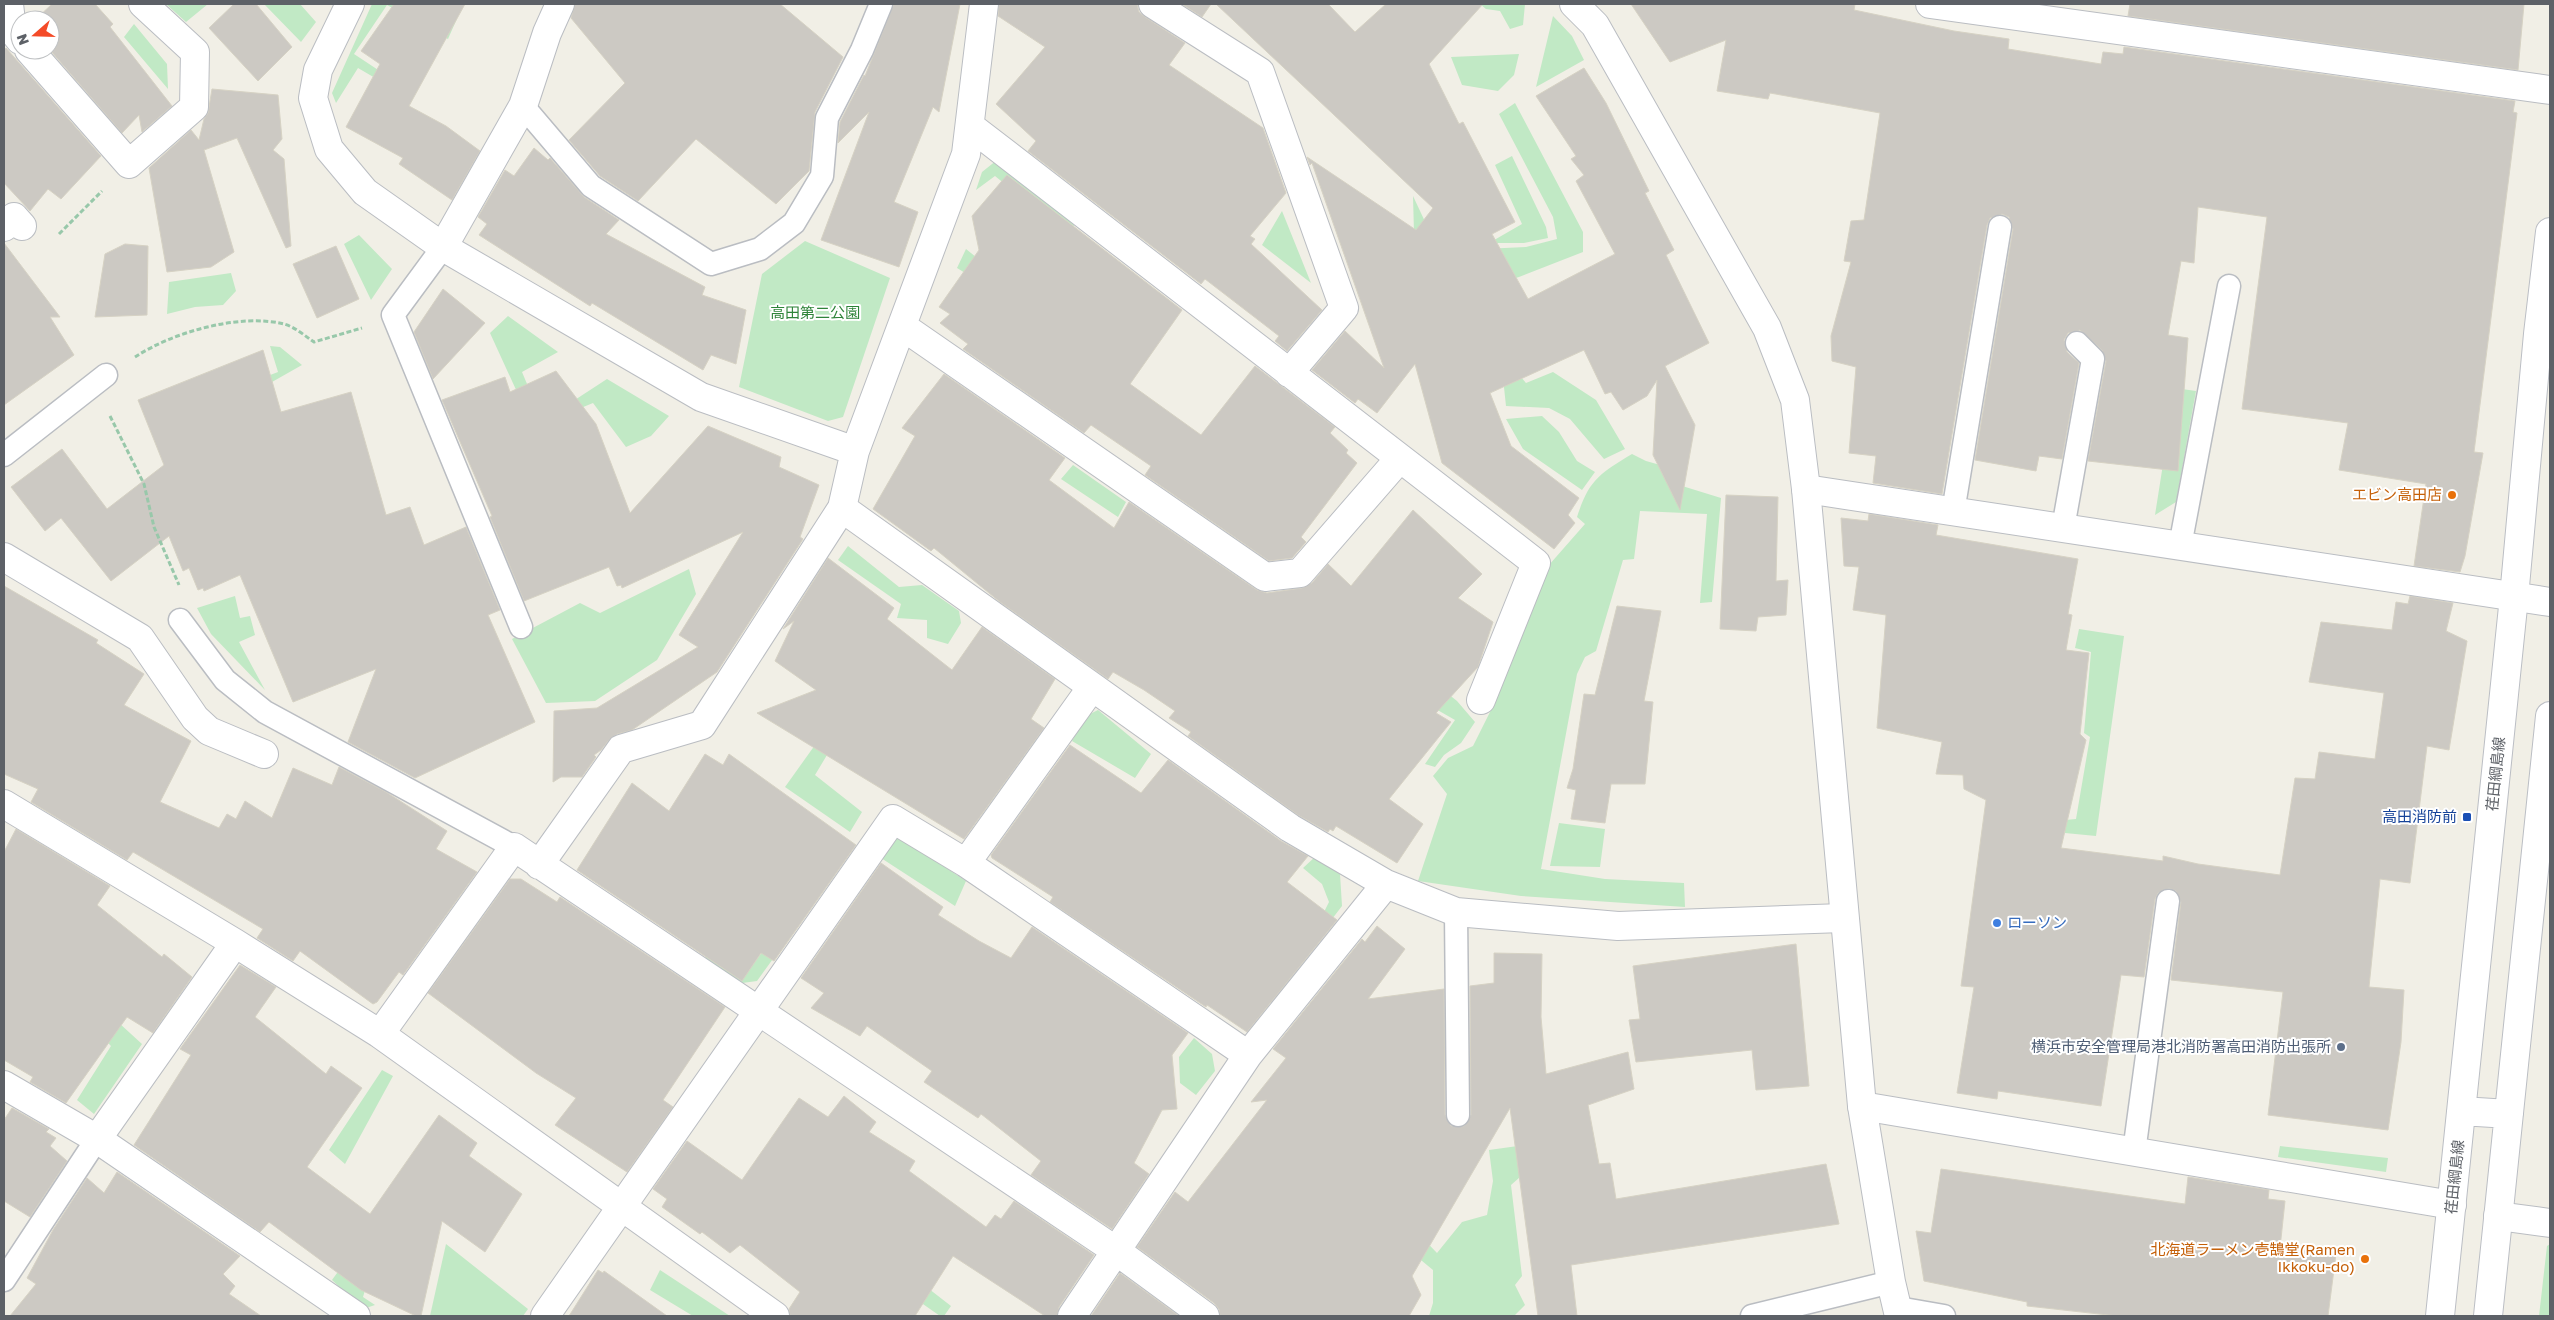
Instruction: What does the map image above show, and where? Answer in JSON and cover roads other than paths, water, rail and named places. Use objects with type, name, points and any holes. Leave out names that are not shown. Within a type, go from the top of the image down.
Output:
[{"type":"street","points":[[38,60],[129,164],[194,106],[195,52],[143,4]]},
{"type":"street","points":[[350,4],[318,70],[312,98],[330,149],[365,192],[442,247],[701,397],[855,451]]},
{"type":"street","points":[[442,247],[523,106],[547,33],[560,4]]},
{"type":"street","points":[[539,865],[621,749],[702,725],[842,508],[855,451],[966,154],[984,4]]},
{"type":"street","points":[[1153,4],[1260,72],[1344,308],[1289,373]]},
{"type":"street","points":[[1574,4],[1595,25],[1767,328],[1795,400],[1806,489],[1843,918],[1862,1106],[1891,1282],[1898,1312]]},
{"type":"street","points":[[1930,4],[2550,90]]},
{"type":"street","points":[[970,126],[1536,563],[1481,700]]},
{"type":"street","name":"荏田綱島線","points":[[2440,1316],[2514,597],[2538,334],[2550,232]]},
{"type":"street","points":[[902,326],[1265,577],[1300,573],[1400,458]]},
{"type":"street","points":[[1806,489],[2550,602]]},
{"type":"street","points":[[842,508],[1290,828],[1386,884],[1456,912],[1618,926],[1843,918]]},
{"type":"street","points":[[4,557],[140,638],[194,718],[209,731],[264,754]]},
{"type":"street","points":[[966,863],[1092,687]]},
{"type":"street","points":[[2488,1316],[2550,716]]},
{"type":"street","points":[[4,804],[235,943],[380,1034],[775,1316]]},
{"type":"street","points":[[545,1316],[756,1011],[893,818],[966,863],[1248,1055]]},
{"type":"street","points":[[380,1034],[514,847],[1115,1250],[1205,1316]]},
{"type":"street","points":[[1072,1316],[1248,1055],[1386,884]]},
{"type":"street","points":[[97,1139],[235,943]]},
{"type":"street","points":[[4,1085],[97,1139],[356,1316]]},
{"type":"street","points":[[1862,1106],[2452,1205]]},
{"type":"street","points":[[2462,1111],[2509,1114]]},
{"type":"street","points":[[2498,1216],[2550,1223]]},
{"type":"lane","points":[[523,106],[591,186],[711,264],[760,249],[794,222],[822,176],[827,118],[862,50],[880,4]]},
{"type":"lane","points":[[1953,512],[2000,227]]},
{"type":"lane","points":[[442,247],[393,315],[521,627]]},
{"type":"lane","points":[[2180,546],[2229,286]]},
{"type":"lane","points":[[2063,528],[2093,359],[2077,343]]},
{"type":"lane","points":[[4,455],[101,380]]},
{"type":"lane","points":[[180,620],[225,680],[265,712],[514,847]]},
{"type":"lane","points":[[2134,1152],[2168,901]]},
{"type":"lane","points":[[1456,912],[1458,1115]]},
{"type":"lane","points":[[4,1280],[97,1139]]},
{"type":"lane","points":[[1752,1316],[1891,1282]]},
{"type":"lane","points":[[1898,1312],[1944,1316]]},
{"type":"place","name":"エビン高田店","points":[[2452,495]]},
{"type":"place","name":"高田消防前","points":[[2467,817]]},
{"type":"place","name":"ローソン","points":[[1997,923]]},
{"type":"place","name":"横浜市安全管理局港北消防署高田消防出張所","points":[[2341,1047]]},
{"type":"place","name":"北海道ラーメン壱鵠堂(Ramen Ikkoku-do)","points":[[2365,1259]]},
{"type":"park label","name":"高田第二公園","points":[[815,313]]}]
